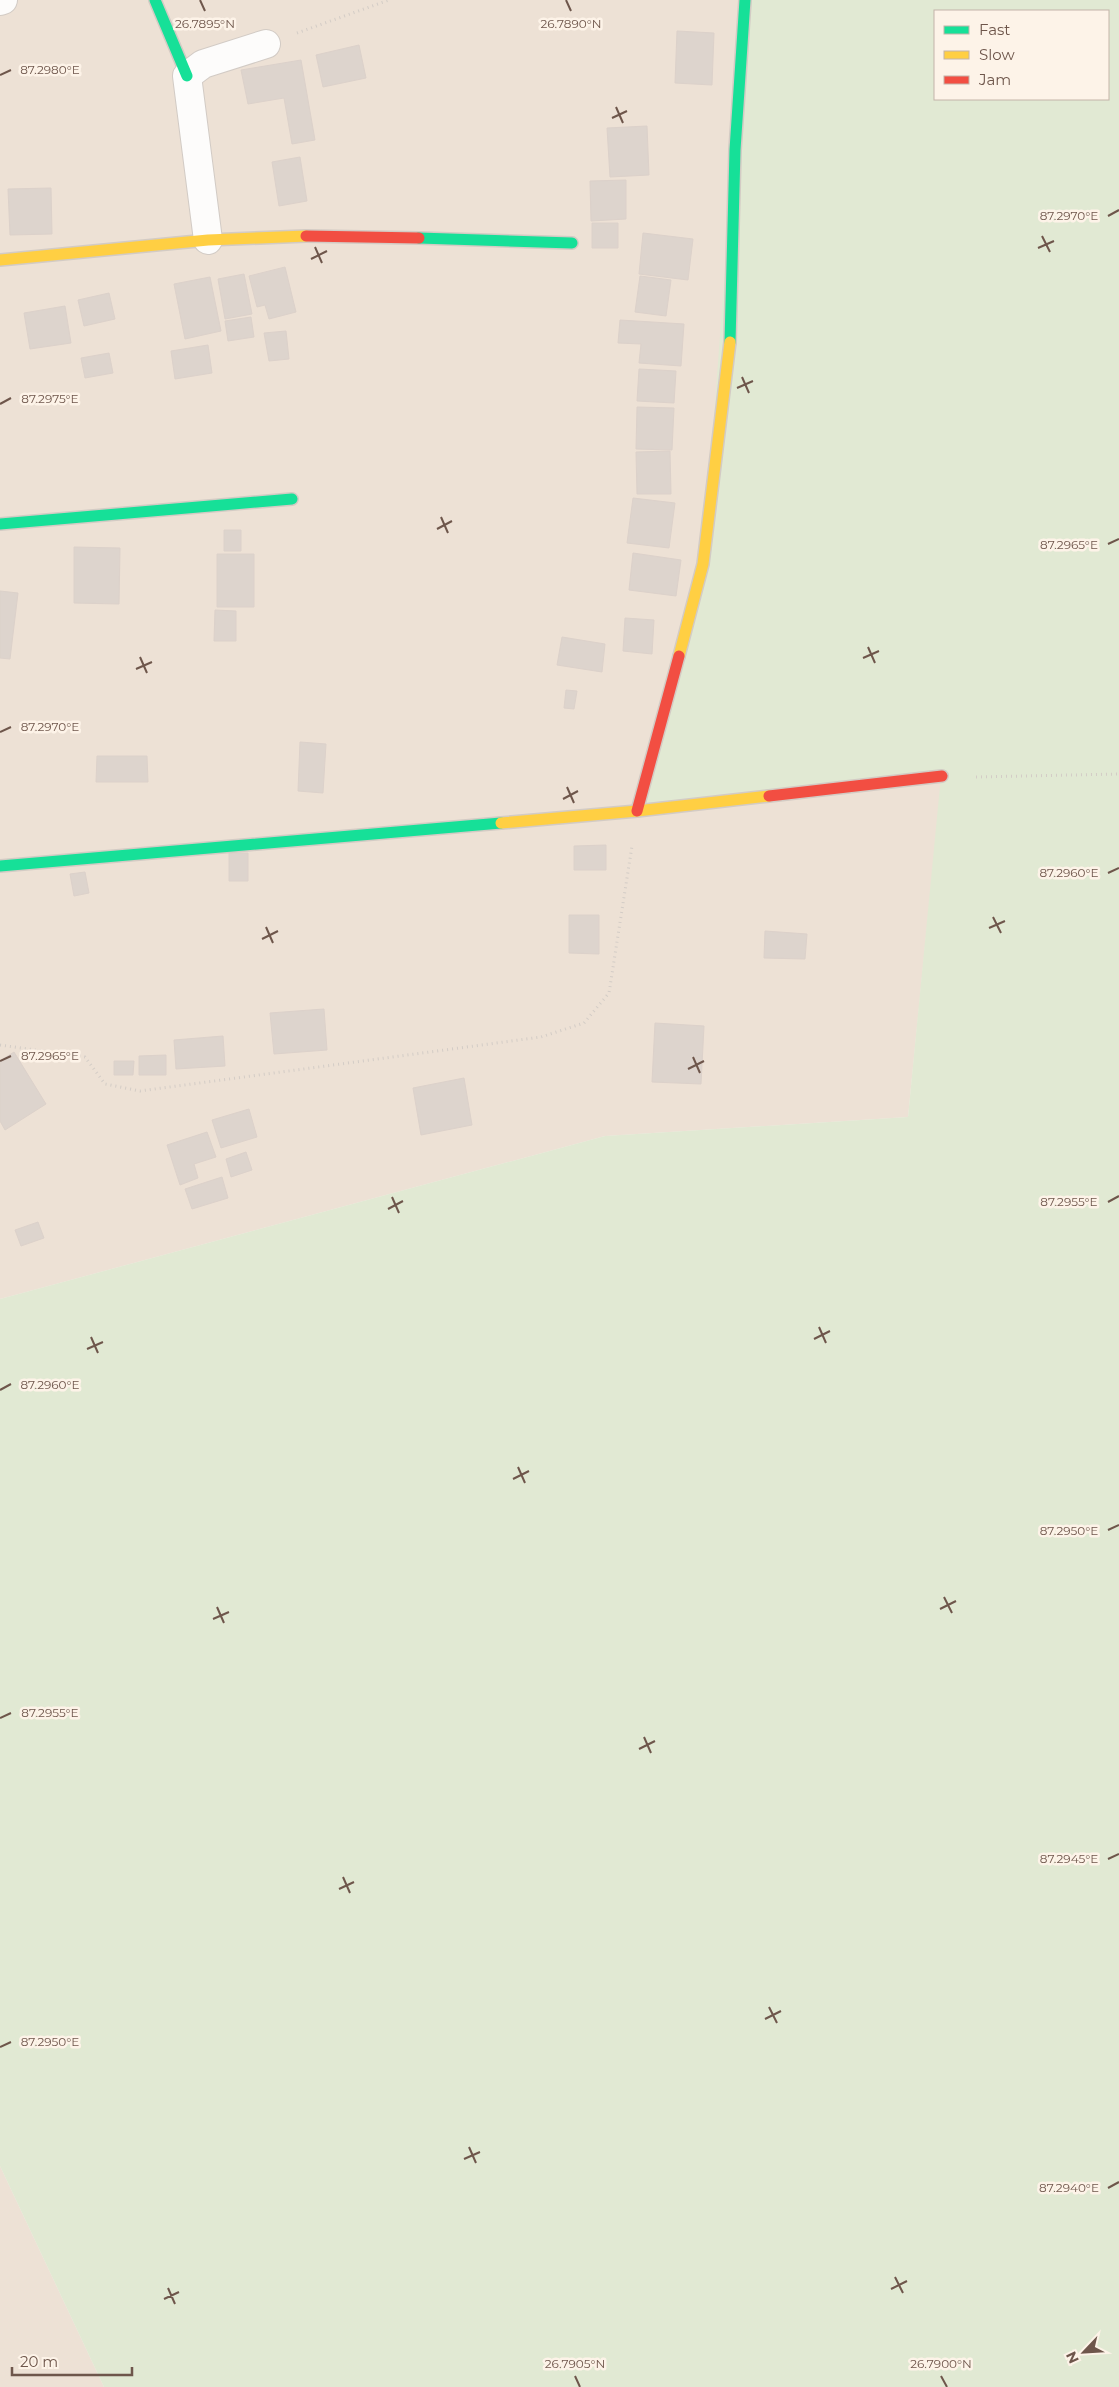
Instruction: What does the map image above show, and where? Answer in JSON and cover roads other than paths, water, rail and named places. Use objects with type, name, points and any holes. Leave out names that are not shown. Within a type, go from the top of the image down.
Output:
[{"type":"street","points":[[155,0],[187,76],[208,240]]},
{"type":"street","points":[[637,811],[703,564],[731,335],[735,150],[745,0]]},
{"type":"street","points":[[187,76],[203,64],[266,44]]},
{"type":"street","points":[[0,260],[208,240],[330,235],[572,243]]},
{"type":"street","points":[[0,524],[292,499]]},
{"type":"street","points":[[0,866],[637,811],[942,776]]}]
